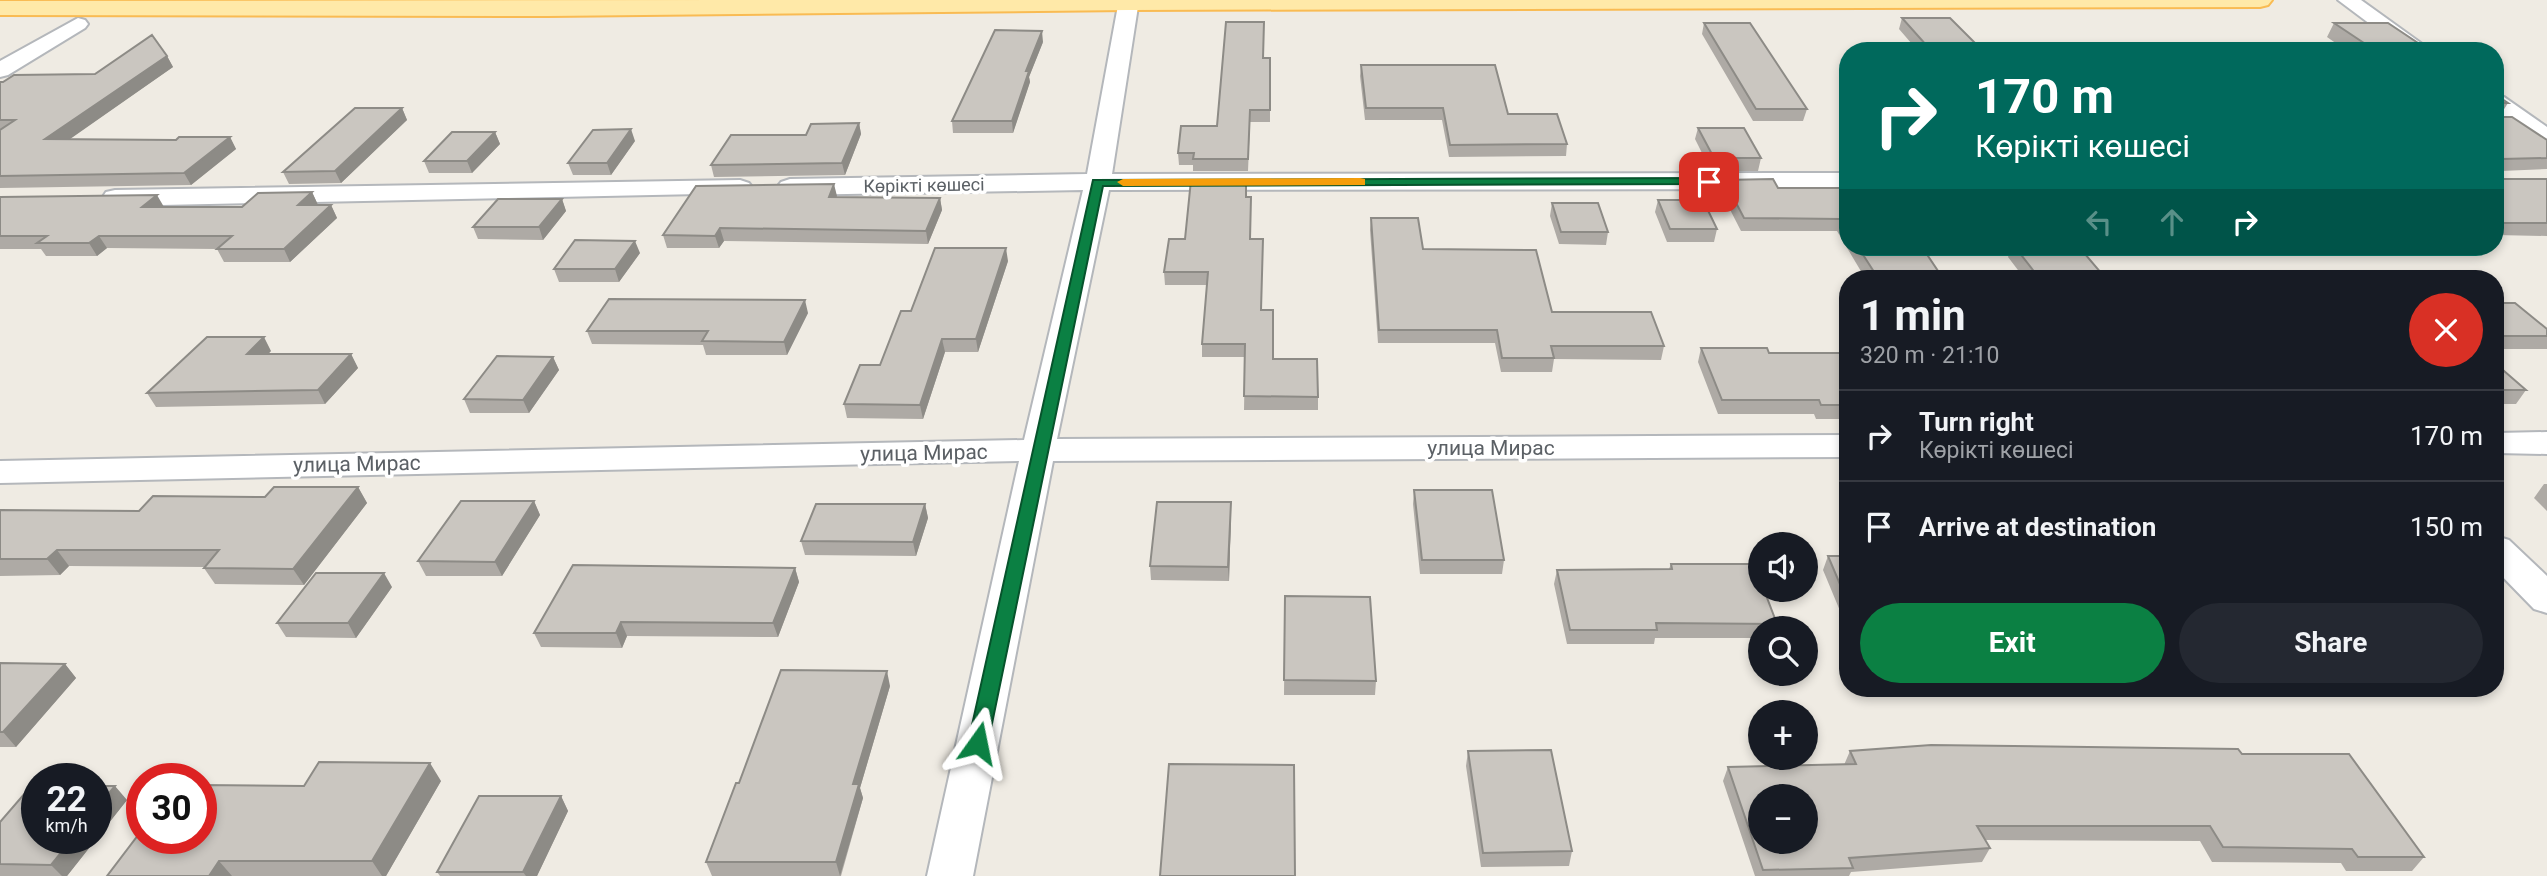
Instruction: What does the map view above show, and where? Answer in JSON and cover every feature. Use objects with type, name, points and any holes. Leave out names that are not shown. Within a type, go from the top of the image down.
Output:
[{"type":"main road","points":[[0,8],[548,9],[1129,2],[2260,0]]},
{"type":"main road","points":[[0,25],[412,18],[548,9]]},
{"type":"street","points":[[2348,0],[2408,42]]},
{"type":"street","points":[[950,876],[1038,450],[1098,183],[1129,2]]},
{"type":"street","points":[[0,70],[78,24]]},
{"type":"street","points":[[2504,108],[2547,138]]},
{"type":"street","name":"Көрікті көшесі","points":[[97,198],[1098,183],[1839,181]]},
{"type":"street","points":[[2504,443],[2547,443]]},
{"type":"street","name":"улица Мирас","points":[[0,471],[1038,450],[1839,446]]},
{"type":"street","points":[[2504,557],[2547,599]]},
{"type":"building","points":[[1902,18],[1950,18],[1974,42],[1923,42]]},
{"type":"building","points":[[1226,22],[1264,22],[1263,58],[1270,58],[1270,110],[1250,110],[1248,159],[1193,159],[1194,153],[1178,153],[1181,126],[1217,126]]},
{"type":"building","points":[[1704,23],[1750,23],[1807,109],[1756,109]]},
{"type":"building","points":[[2334,23],[2388,23],[2416,42],[2362,42]]},
{"type":"building","points":[[995,30],[1042,31],[1026,71],[1029,71],[1012,121],[952,121]]},
{"type":"building","points":[[152,35],[167,56],[45,139],[176,140],[179,137],[230,137],[184,173],[0,176],[0,130],[15,120],[0,120],[0,82],[14,75],[95,74]]},
{"type":"building","points":[[1361,65],[1495,65],[1508,114],[1557,114],[1567,144],[1450,145],[1443,108],[1366,108]]},
{"type":"building","points":[[355,108],[402,108],[335,171],[283,172]]},
{"type":"building","points":[[2504,117],[2512,117],[2547,140],[2547,158],[2504,159]]},
{"type":"building","points":[[859,123],[842,163],[711,165],[731,135],[806,135],[811,124]]},
{"type":"building","points":[[1698,128],[1744,128],[1761,158],[1714,158]]},
{"type":"building","points":[[631,129],[607,163],[568,163],[593,130]]},
{"type":"building","points":[[452,132],[495,132],[467,161],[424,161]]},
{"type":"building","points":[[1773,179],[1778,188],[1839,188],[1839,219],[1744,218],[1724,180]]},
{"type":"building","points":[[2504,179],[2547,179],[2547,223],[2504,223]]},
{"type":"building","points":[[1191,180],[1246,180],[1246,197],[1251,197],[1250,239],[1263,239],[1261,310],[1273,310],[1273,359],[1317,359],[1318,397],[1244,396],[1245,344],[1202,344],[1208,272],[1164,272],[1169,239],[1185,239]]},
{"type":"building","points":[[834,184],[829,197],[940,198],[926,231],[720,228],[715,236],[663,235],[696,186]]},
{"type":"building","points":[[312,192],[298,205],[331,205],[284,249],[217,249],[232,236],[99,236],[89,243],[37,243],[47,236],[0,236],[0,197],[157,195],[142,207],[242,207],[258,193]]},
{"type":"building","points":[[498,199],[562,199],[539,227],[473,227]]},
{"type":"building","points":[[1658,200],[1703,200],[1717,229],[1670,229]]},
{"type":"building","points":[[1552,203],[1598,203],[1608,232],[1561,232]]},
{"type":"building","points":[[1371,218],[1418,218],[1423,249],[1536,250],[1552,312],[1651,312],[1664,346],[1551,346],[1554,358],[1502,358],[1497,330],[1379,330]]},
{"type":"building","points":[[575,240],[635,241],[615,269],[554,269]]},
{"type":"building","points":[[935,248],[1006,248],[976,339],[942,339],[920,405],[844,404],[860,365],[880,365],[901,311],[911,311]]},
{"type":"building","points":[[1864,256],[1928,256],[1937,270],[1873,270]]},
{"type":"building","points":[[2022,256],[2087,256],[2099,270],[2033,270]]},
{"type":"building","points":[[609,299],[805,300],[784,342],[702,341],[708,331],[587,331]]},
{"type":"building","points":[[2504,303],[2515,303],[2547,329],[2547,336],[2504,336]]},
{"type":"building","points":[[207,337],[264,337],[247,354],[351,354],[318,390],[147,393]]},
{"type":"building","points":[[1701,348],[1767,348],[1769,353],[1839,353],[1839,405],[1821,405],[1819,400],[1722,400]]},
{"type":"building","points":[[497,356],[553,357],[523,400],[464,399]]},
{"type":"building","points":[[2504,371],[2526,390],[2504,390]]},
{"type":"building","points":[[274,487],[358,487],[293,569],[204,568],[219,550],[57,550],[47,559],[0,559],[0,510],[139,511],[153,496],[265,497]]},
{"type":"building","points":[[1414,490],[1492,490],[1504,560],[1422,560]]},
{"type":"building","points":[[461,501],[534,501],[495,562],[418,561]]},
{"type":"building","points":[[1157,502],[1231,502],[1228,567],[1150,566]]},
{"type":"building","points":[[816,504],[925,504],[913,542],[801,541]]},
{"type":"building","points":[[1828,556],[1839,556],[1839,582]]},
{"type":"building","points":[[1671,564],[1748,564],[1748,602],[1769,602],[1774,616],[1748,616],[1748,624],[1656,623],[1657,630],[1570,630],[1557,570],[1672,569]]},
{"type":"building","points":[[573,565],[795,568],[773,623],[621,622],[616,633],[534,633]]},
{"type":"building","points":[[316,573],[384,573],[348,623],[277,623]]},
{"type":"building","points":[[1285,596],[1370,597],[1376,681],[1284,680]]},
{"type":"building","points":[[0,663],[65,664],[3,732],[0,732]]},
{"type":"building","points":[[781,670],[887,671],[853,784],[859,784],[836,862],[706,862],[736,783],[739,783]]},
{"type":"building","points":[[1931,745],[2238,749],[2242,754],[2349,754],[2424,857],[2358,857],[2352,849],[2223,847],[2210,826],[1977,826],[1990,848],[1849,858],[1853,868],[1763,870],[1758,854],[1818,854],[1818,784],[1748,784],[1748,826],[1728,767],[1748,767],[1748,770],[1818,770],[1818,765],[1856,764],[1850,751]]},
{"type":"building","points":[[1551,750],[1572,851],[1483,853],[1468,751]]},
{"type":"building","points":[[319,762],[430,763],[372,861],[219,861],[209,876],[107,876],[126,851],[126,854],[217,854],[217,785],[304,786]]},
{"type":"building","points":[[1169,764],[1294,765],[1295,876],[1160,876]]},
{"type":"building","points":[[479,796],[561,796],[523,872],[437,872]]},
{"type":"building","points":[[21,798],[21,854],[60,854],[51,865],[0,864],[0,822]]},
{"type":"slow traffic","points":[[1123,182],[1360,182]]},
{"type":"route","points":[[978,743],[1038,450],[1098,183],[1709,182]]}]
